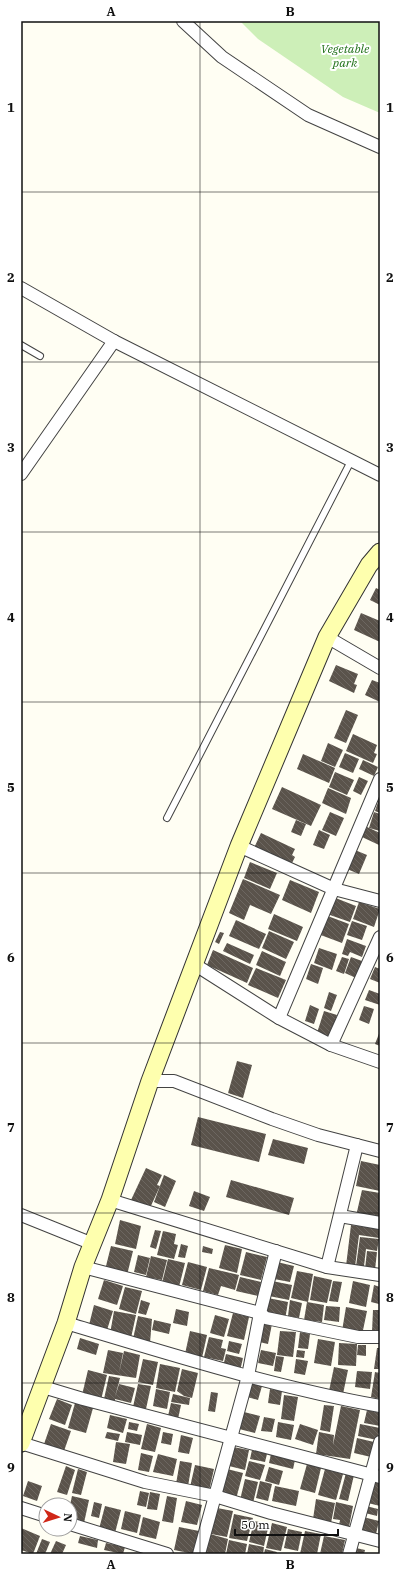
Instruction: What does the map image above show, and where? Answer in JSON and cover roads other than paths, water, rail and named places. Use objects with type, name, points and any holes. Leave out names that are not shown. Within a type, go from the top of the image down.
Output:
[{"type":"main road","points":[[21,1442],[66,1324],[83,1267],[110,1200],[150,1081],[239,846],[327,637],[369,565],[380,552]]},
{"type":"street","points":[[183,21],[222,57],[308,115],[380,147]]},
{"type":"street","points":[[21,288],[114,341],[380,476]]},
{"type":"street","points":[[21,474],[114,341]]},
{"type":"street","points":[[327,637],[380,668]]},
{"type":"street","points":[[279,1018],[380,779]]},
{"type":"street","points":[[239,846],[334,889],[380,901]]},
{"type":"street","points":[[331,1045],[380,937]]},
{"type":"street","points":[[194,964],[279,1018],[331,1045],[380,1062]]},
{"type":"street","points":[[150,1081],[174,1081],[318,1135],[380,1151]]},
{"type":"street","points":[[327,1267],[357,1145]]},
{"type":"street","points":[[110,1200],[327,1267],[380,1275]]},
{"type":"street","points":[[21,1215],[93,1244]]},
{"type":"street","points":[[340,1216],[380,1223]]},
{"type":"street","points":[[199,1554],[248,1376],[260,1313],[276,1251]]},
{"type":"street","points":[[83,1267],[260,1313],[272,1320],[358,1337],[380,1337]]},
{"type":"street","points":[[66,1324],[248,1376],[341,1399],[380,1406]]},
{"type":"street","points":[[43,1387],[83,1399],[375,1475]]},
{"type":"street","points":[[21,1442],[145,1482],[215,1496],[271,1513],[380,1541]]},
{"type":"street","points":[[348,1554],[375,1475],[380,1442]]},
{"type":"street","points":[[21,1508],[38,1513]]},
{"type":"street","points":[[78,1526],[167,1554]]},
{"type":"lane","points":[[21,346],[40,356]]},
{"type":"lane","points":[[167,818],[351,461]]},
{"type":"park label","name":"Vegetable park","points":[[345,56]]}]
